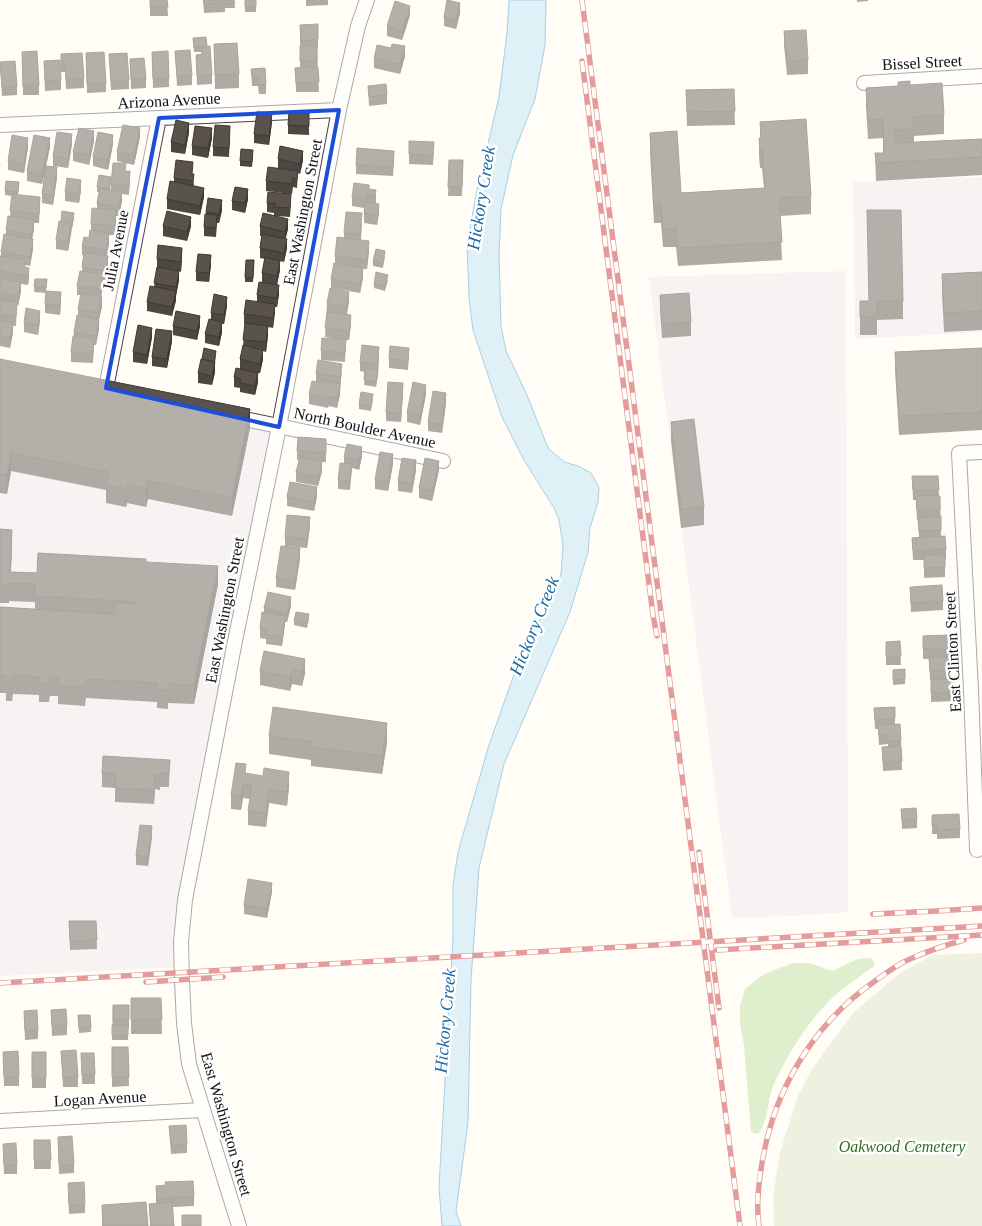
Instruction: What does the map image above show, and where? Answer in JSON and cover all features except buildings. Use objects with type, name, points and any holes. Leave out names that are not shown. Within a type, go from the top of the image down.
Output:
[{"type":"street","name":"East Washington Street","points":[[239,1226],[202,1110],[190,1064],[184,1023],[181,942],[185,900],[279,427],[339,110],[358,26],[368,0]]},
{"type":"street","name":"Bissel Street","points":[[864,83],[982,76]]},
{"type":"street","name":"Arizona Avenue","points":[[0,125],[339,110]]},
{"type":"street","name":"Julia Avenue","points":[[105,388],[159,118]]},
{"type":"street","name":"North Boulder Avenue","points":[[216,413],[444,461]]},
{"type":"street","name":"East Clinton Street","points":[[977,850],[979,801],[977,690],[959,453],[982,452]]},
{"type":"street","name":"Logan Avenue","points":[[0,1121],[202,1110]]},
{"type":"highlighted area","points":[[339,110],[279,427],[106,388],[159,118]]},
{"type":"shaded area","points":[[982,177],[982,332],[855,339],[853,182]]},
{"type":"shaded area","points":[[846,271],[848,912],[732,918],[649,277]]},
{"type":"shaded area","points":[[0,371],[272,432],[179,967],[0,976]]},
{"type":"green space","name":"Oakwood Cemetery","points":[[982,953],[982,1226],[774,1226],[773,1197],[780,1152],[799,1094],[811,1071],[854,1012],[900,973],[933,955]]},
{"type":"green space","points":[[872,958],[875,965],[832,998],[799,1038],[774,1084],[762,1128],[758,1134],[751,1132],[744,1045],[740,1023],[740,1006],[745,989],[764,974],[793,963],[809,963],[832,971],[858,959]]},
{"type":"water","name":"Hickory Creek","points":[[509,0],[546,0],[546,5],[545,45],[535,99],[513,155],[501,209],[499,255],[501,326],[506,351],[527,395],[548,448],[564,462],[578,466],[591,473],[599,488],[598,502],[590,528],[588,552],[570,612],[504,764],[479,868],[471,980],[468,1123],[456,1211],[461,1226],[442,1226],[439,1187],[453,938],[453,885],[458,852],[489,745],[517,666],[541,617],[554,596],[561,574],[563,545],[559,520],[554,508],[524,460],[502,417],[473,330],[469,298],[467,243],[477,190],[499,97]]},
{"type":"railway","points":[[582,0],[740,1226]]},
{"type":"railway","points":[[582,61],[657,636]]},
{"type":"railway","points":[[699,852],[719,1008]]},
{"type":"railway","points":[[873,914],[982,908]]},
{"type":"railway","points":[[0,983],[982,926]]},
{"type":"railway","points":[[717,950],[982,935]]},
{"type":"railway","points":[[759,1226],[759,1184],[766,1143],[773,1119],[793,1073],[820,1032],[855,996],[901,963],[943,946],[964,940]]},
{"type":"railway","points":[[146,982],[223,977]]}]
